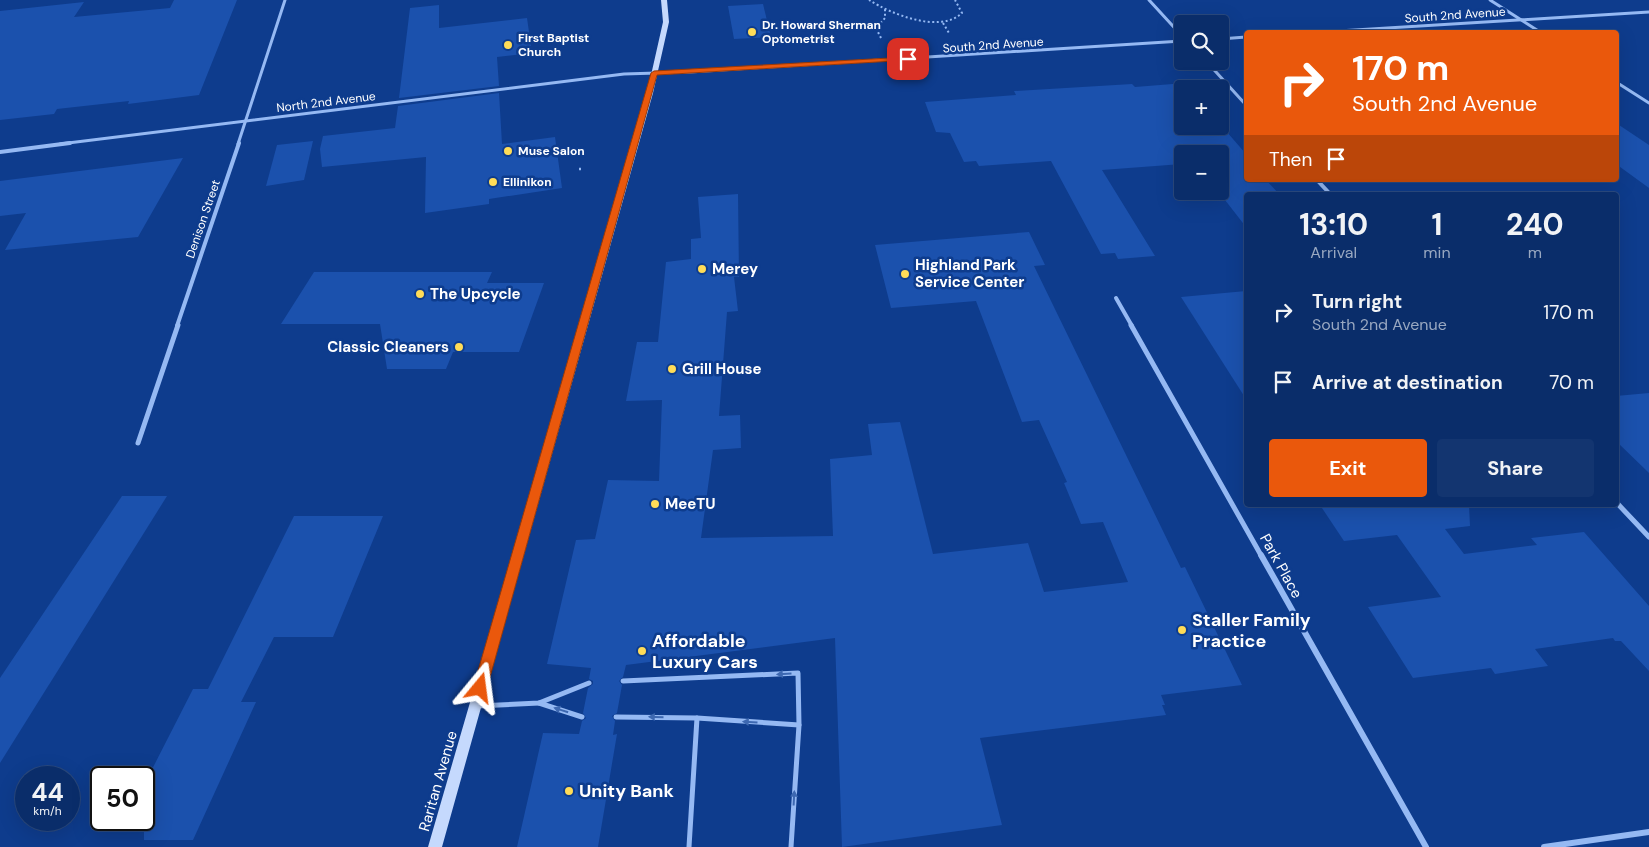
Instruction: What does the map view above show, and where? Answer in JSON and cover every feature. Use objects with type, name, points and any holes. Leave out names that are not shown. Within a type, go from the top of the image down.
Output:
[{"type":"main road","name":"Raritan Avenue","points":[[435,847],[654,73],[666,22],[664,0]]},
{"type":"street","name":"Denison Street","points":[[138,443],[285,0]]},
{"type":"street","points":[[1149,0],[1174,27]]},
{"type":"street","points":[[1490,0],[1537,30]]},
{"type":"street","name":"South 2nd Avenue","points":[[1355,30],[1649,12]]},
{"type":"street","points":[[1229,38],[1244,37]]},
{"type":"street","name":"South 2nd Avenue","points":[[654,73],[1174,42]]},
{"type":"street","points":[[1214,70],[1244,103]]},
{"type":"street","name":"North 2nd Avenue","points":[[0,152],[624,74],[654,73]]},
{"type":"street","points":[[1619,84],[1649,103]]},
{"type":"street","points":[[1318,182],[1327,192]]},
{"type":"street","name":"Park Place","points":[[1116,298],[1426,847]]},
{"type":"street","points":[[1619,505],[1649,537]]},
{"type":"street","points":[[1544,847],[1649,832]]},
{"type":"lane","points":[[622,681],[798,673],[798,725],[791,847]]},
{"type":"lane","points":[[475,706],[539,703],[588,683]]},
{"type":"lane","points":[[539,703],[582,717]]},
{"type":"lane","points":[[616,716],[697,718],[798,725]]},
{"type":"lane","points":[[689,847],[697,718]]},
{"type":"path","points":[[869,0],[885,8],[921,20],[944,23],[960,18],[962,13],[956,0]]},
{"type":"path","points":[[882,41],[876,28],[885,18],[885,8]]},
{"type":"path","points":[[944,23],[951,37]]},
{"type":"building","points":[[174,0],[237,0],[199,95],[128,104],[129,101],[57,109],[54,114],[0,120],[0,11],[84,2],[74,17],[170,8]]},
{"type":"building","points":[[763,4],[771,37],[734,39],[728,6]]},
{"type":"building","points":[[439,5],[439,28],[527,18],[532,53],[497,57],[499,86],[399,98],[410,8]]},
{"type":"building","points":[[1132,84],[1135,87],[1174,84],[1174,135],[1229,134],[1244,152],[1244,182],[1268,182],[1277,192],[1244,192],[1244,224],[1225,200],[1229,200],[1229,145],[1174,145],[1174,165],[1102,170],[1155,256],[1118,259],[1115,253],[1101,254],[1051,161],[979,166],[976,161],[964,162],[950,133],[936,132],[925,102],[1016,95],[1014,91]]},
{"type":"building","points":[[499,93],[502,144],[555,137],[562,188],[489,199],[489,204],[425,213],[426,157],[322,167],[320,149],[323,136],[395,128],[398,106]]},
{"type":"building","points":[[1619,125],[1649,145],[1649,188],[1619,166]]},
{"type":"building","points":[[313,141],[304,180],[266,186],[277,145]]},
{"type":"building","points":[[183,158],[138,237],[5,250],[26,213],[0,216],[0,181]]},
{"type":"building","points":[[738,194],[739,277],[734,277],[738,311],[727,312],[719,416],[740,415],[741,448],[713,450],[701,538],[833,536],[830,459],[872,455],[868,424],[900,422],[933,554],[1028,543],[1044,592],[1128,582],[1103,522],[1081,524],[1064,483],[1067,482],[1039,420],[1022,422],[976,301],[891,308],[875,245],[1029,232],[1045,265],[1034,266],[1181,568],[1185,567],[1242,685],[1161,695],[1166,715],[980,738],[1002,825],[842,847],[835,638],[626,665],[623,677],[619,681],[622,685],[617,713],[612,716],[615,721],[613,735],[617,734],[598,847],[517,847],[543,733],[579,734],[582,721],[586,718],[583,713],[588,688],[593,684],[593,681],[589,679],[591,668],[547,664],[576,540],[595,539],[608,480],[659,481],[662,400],[626,401],[637,342],[658,342],[666,262],[691,259],[691,239],[701,238],[698,197]]},
{"type":"building","name":"The Upcycle","points":[[314,272],[492,272],[487,283],[544,283],[519,352],[453,352],[446,369],[387,369],[380,324],[281,324]]},
{"type":"building","points":[[1244,291],[1244,396],[1181,297]]},
{"type":"building","points":[[1649,393],[1649,473],[1619,444],[1619,396]]},
{"type":"building","points":[[122,496],[167,496],[0,763],[0,678]]},
{"type":"building","points":[[1321,507],[1469,507],[1470,526],[1445,529],[1464,554],[1537,545],[1531,538],[1584,532],[1649,606],[1649,671],[1621,641],[1615,641],[1613,638],[1535,649],[1548,666],[1495,674],[1491,668],[1413,678],[1368,607],[1441,597],[1397,535],[1344,541]]},
{"type":"building","points":[[294,516],[383,516],[333,637],[274,637],[241,702],[256,702],[193,840],[144,840],[144,831],[155,831],[154,766],[193,689],[208,689]]},
{"type":"place","name":"Dr. Howard Sherman Optometrist","points":[[752,32]]},
{"type":"place","name":"First Baptist Church","points":[[508,45]]},
{"type":"place","name":"Muse Salon","points":[[508,151]]},
{"type":"place","name":"Ellinikon","points":[[493,182]]},
{"type":"place","name":"Merey","points":[[702,269]]},
{"type":"place","name":"Highland Park Service Center","points":[[905,274]]},
{"type":"place","name":"The Upcycle","points":[[420,294]]},
{"type":"place","name":"Classic Cleaners","points":[[459,347]]},
{"type":"place","name":"Grill House","points":[[672,369]]},
{"type":"place","name":"MeeTU","points":[[655,504]]},
{"type":"place","name":"Staller Family Practice","points":[[1182,630]]},
{"type":"place","name":"Affordable Luxury Cars","points":[[642,651]]},
{"type":"place","name":"Unity Bank","points":[[569,791]]},
{"type":"route","points":[[480,688],[650,93],[654,73],[908,59]]}]
